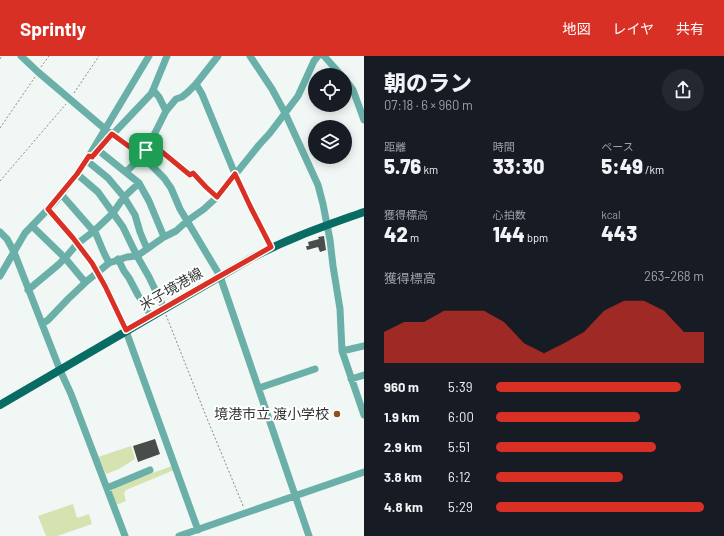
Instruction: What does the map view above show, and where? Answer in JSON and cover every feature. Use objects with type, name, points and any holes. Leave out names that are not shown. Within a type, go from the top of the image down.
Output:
[{"type":"main road","name":"米子境港線","points":[[0,405],[126,330],[271,247],[364,212]]},
{"type":"street","points":[[21,56],[105,129],[142,156],[164,178],[171,188],[180,209],[220,276],[309,536]]},
{"type":"street","points":[[0,276],[25,233],[61,194],[88,158],[149,56]]},
{"type":"street","points":[[88,158],[92,157],[153,90],[167,56]]},
{"type":"street","points":[[126,172],[142,156],[166,111],[176,99],[182,97],[196,84],[218,56]]},
{"type":"street","points":[[250,56],[272,89],[318,186],[327,225],[340,309],[342,351],[364,415]]},
{"type":"street","points":[[42,324],[48,320],[85,282],[109,263],[118,259],[136,256],[176,231],[217,197],[270,133],[298,96],[314,61],[318,56]]},
{"type":"street","points":[[324,56],[335,68]]},
{"type":"street","points":[[196,84],[202,94],[235,174],[271,247]]},
{"type":"street","points":[[352,89],[364,120]]},
{"type":"street","points":[[153,90],[159,97],[166,111]]},
{"type":"street","points":[[150,142],[190,175],[193,173],[217,197]]},
{"type":"street","points":[[98,150],[139,183],[149,201],[164,238]]},
{"type":"street","points":[[88,158],[124,197],[135,215],[147,249]]},
{"type":"street","points":[[77,174],[98,192],[123,227],[136,256],[149,277],[164,308]]},
{"type":"street","points":[[28,290],[58,265],[77,244],[94,231],[113,213],[124,197],[139,183]]},
{"type":"street","points":[[61,194],[94,231],[109,263]]},
{"type":"street","points":[[48,209],[73,238],[98,272],[126,330],[198,530]]},
{"type":"street","points":[[32,226],[65,258],[85,282]]},
{"type":"street","points":[[0,232],[7,239],[14,252],[60,370],[71,394],[125,536]]},
{"type":"street","points":[[118,259],[151,316]]},
{"type":"street","points":[[342,351],[364,346]]},
{"type":"street","points":[[259,388],[315,369]]},
{"type":"street","points":[[351,379],[364,375]]},
{"type":"street","points":[[107,488],[150,470]]},
{"type":"street","points":[[179,536],[364,472]]},
{"type":"path","points":[[0,128],[49,56]]},
{"type":"path","points":[[0,181],[70,99],[99,56]]},
{"type":"path","points":[[164,308],[246,513]]},
{"type":"green space","points":[[131,446],[135,459],[119,469],[106,474],[98,457]]},
{"type":"green space","points":[[172,466],[174,470],[126,490],[124,493],[126,501],[116,505],[110,491],[136,479]]},
{"type":"green space","points":[[73,504],[77,518],[89,514],[92,524],[57,536],[46,536],[38,516]]},
{"type":"building","points":[[324,236],[326,250],[320,252],[318,247],[307,250],[306,246],[309,246],[308,242]]},
{"type":"building","points":[[155,439],[160,454],[138,462],[133,446]]},
{"type":"place","name":"境港市立 渡小学校","points":[[337,414]]},
{"type":"route","points":[[112,134],[142,156],[146,150],[150,142],[154,144],[190,175],[193,173],[217,197],[235,174],[271,247],[126,330],[92,263],[48,209],[77,174],[89,156],[92,157],[112,134]]}]
